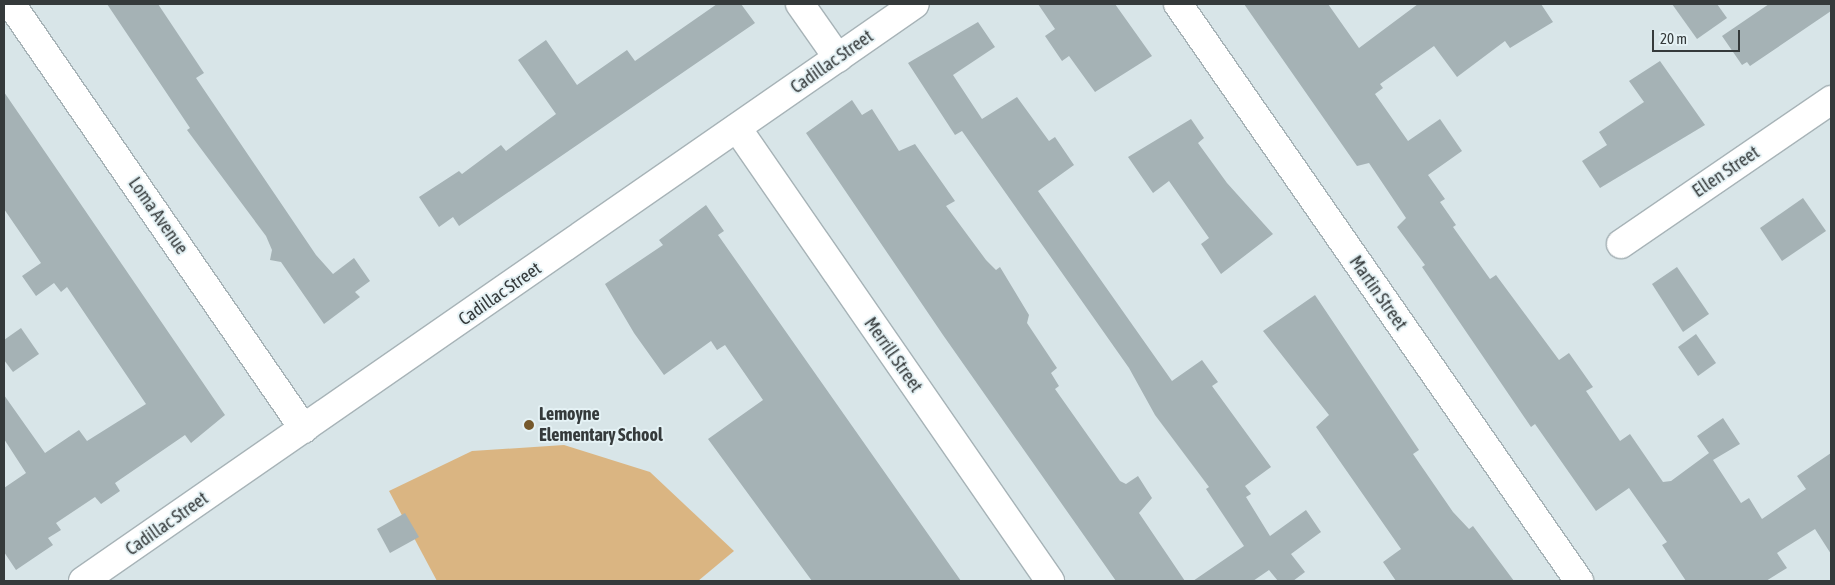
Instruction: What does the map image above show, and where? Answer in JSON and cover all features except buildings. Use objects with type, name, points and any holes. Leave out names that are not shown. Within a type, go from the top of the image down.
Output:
[{"type":"street","name":"Loma Avenue","points":[[11,4],[304,429]]},
{"type":"street","points":[[800,4],[838,58]]},
{"type":"street","name":"Cadillac Street","points":[[83,581],[915,4]]},
{"type":"street","name":"Martin Street","points":[[1178,4],[1579,581]]},
{"type":"street","name":"Ellen Street","points":[[1621,244],[1831,100]]},
{"type":"street","name":"Merrill Street","points":[[737,128],[1050,581]]},
{"type":"shaded area","points":[[564,445],[650,472],[734,551],[698,581],[437,581],[389,491],[472,451]]},
{"type":"place","name":"Lemoyne Elementary School","points":[[529,425]]}]
